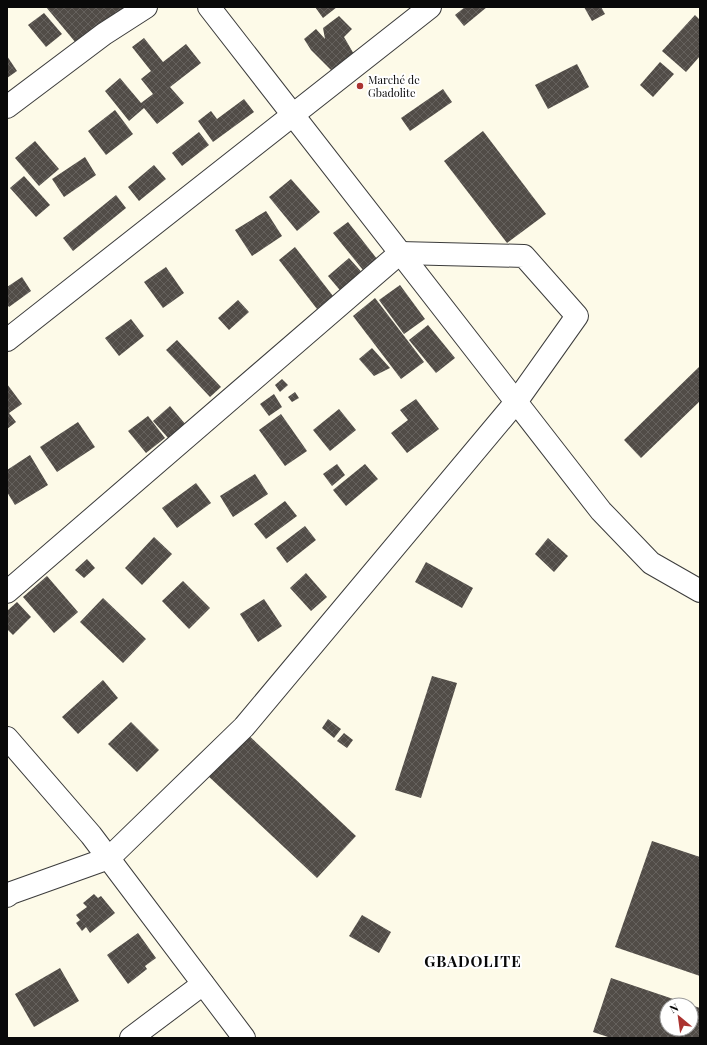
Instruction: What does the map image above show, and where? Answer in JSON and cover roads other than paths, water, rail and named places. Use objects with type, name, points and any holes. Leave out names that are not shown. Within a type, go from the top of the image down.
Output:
[{"type":"street","points":[[7,107],[104,34],[146,7]]},
{"type":"street","points":[[209,7],[601,511],[651,563],[700,591]]},
{"type":"street","points":[[7,340],[430,7]]},
{"type":"street","points":[[7,592],[400,252],[524,256],[577,316],[516,402],[244,727],[109,858],[11,893],[7,896]]},
{"type":"street","points":[[7,738],[92,835],[244,1038]]},
{"type":"street","points":[[131,1038],[203,984]]},
{"type":"place","name":"Marché de Gbadolite","points":[[360,86]]},
{"type":"district","name":"GBADOLITE","points":[[473,962]]}]
